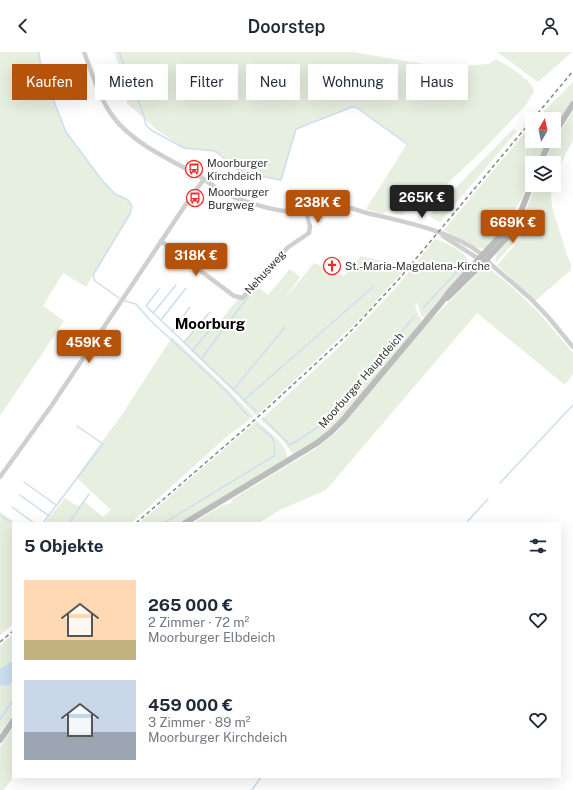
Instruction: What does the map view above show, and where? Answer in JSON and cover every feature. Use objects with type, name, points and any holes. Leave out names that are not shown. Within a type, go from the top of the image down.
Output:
[{"type":"main road","points":[[561,123],[573,104]]},
{"type":"main road","name":"Moorburger Hauptdeich","points":[[187,522],[317,443],[331,432],[343,420],[449,292],[482,258],[511,233],[529,192]]},
{"type":"main road","points":[[0,740],[12,722]]},
{"type":"street","points":[[84,52],[99,89],[111,113],[121,126],[135,138],[204,179],[222,192],[282,211],[297,210],[318,204],[332,204],[397,220],[452,236],[482,258],[531,299],[573,347]]},
{"type":"street","points":[[0,476],[52,405],[204,179]]},
{"type":"street","name":"Nehusweg","points":[[161,241],[234,296],[239,298],[244,296],[256,285],[287,248],[310,233],[310,226],[305,208]]},
{"type":"green space","points":[[0,52],[39,52],[41,64],[12,64],[12,100],[54,100],[66,132],[101,179],[115,194],[128,200],[132,206],[130,214],[86,287],[63,273],[43,306],[64,321],[0,416]]},
{"type":"green space","points":[[114,52],[353,52],[423,64],[406,64],[406,100],[468,100],[468,65],[489,64],[496,59],[524,78],[532,87],[534,92],[525,106],[483,150],[432,198],[417,208],[407,210],[402,215],[387,211],[383,214],[366,209],[407,144],[357,108],[352,107],[296,129],[281,180],[244,173],[215,151],[184,148],[157,130],[127,103],[127,100],[168,100],[168,64],[118,64]]},
{"type":"green space","points":[[497,52],[572,52],[538,82]]},
{"type":"green space","points":[[573,82],[573,100],[561,118],[561,112],[543,112]]},
{"type":"green space","points":[[573,111],[573,140],[561,165],[561,156],[547,156],[551,148],[561,148],[561,131]]},
{"type":"green space","points":[[514,128],[517,131],[440,222],[429,216],[466,177]]},
{"type":"green space","points":[[525,132],[525,148],[543,148],[540,156],[525,156],[525,191],[505,225],[486,247],[482,249],[476,247],[444,230]]},
{"type":"green space","points":[[533,192],[552,192],[552,207],[571,264],[571,270],[535,301],[497,265],[517,243],[534,217],[532,215],[511,246],[496,262],[495,260],[497,254],[519,227]]},
{"type":"green space","points":[[435,239],[460,251],[468,259],[470,264],[425,318],[421,315],[417,303],[415,304],[422,321],[337,424],[322,437],[294,454],[292,453],[281,438],[261,420],[337,349],[396,288]]},
{"type":"green space","points":[[361,256],[386,262],[402,272],[361,318],[256,416],[238,396],[183,343],[204,318],[215,327],[239,298],[255,285],[268,295],[290,269],[300,277],[284,300],[314,263],[344,276]]},
{"type":"green space","points":[[482,269],[488,269],[505,281],[538,312],[573,353],[573,374],[565,385],[477,313],[326,490],[278,511],[261,522],[195,522],[219,507],[233,502],[231,500],[315,449],[337,432],[430,321]]},
{"type":"green space","points":[[173,338],[254,416],[225,438],[132,522],[46,522],[65,498],[77,506],[85,502],[103,517],[111,510],[76,477],[121,416]]},
{"type":"green space","points":[[257,421],[281,443],[287,453],[287,458],[182,522],[140,522]]},
{"type":"green space","points":[[0,512],[15,522],[12,522],[12,625],[0,635]]},
{"type":"green space","points":[[12,635],[12,716],[0,733],[0,646]]},
{"type":"green space","points":[[12,729],[12,778],[4,790],[0,790],[0,747]]},
{"type":"water","points":[[12,662],[12,682],[9,685],[2,686],[0,684],[0,669]]},
{"type":"waterway","points":[[39,52],[40,61],[50,91],[66,132],[101,179],[115,194],[128,200],[132,206],[130,214],[93,275],[95,281],[119,298]]},
{"type":"waterway","points":[[119,52],[143,113],[146,125],[151,130],[184,148],[215,151],[244,173],[281,180],[296,129],[352,107],[357,108],[407,144]]},
{"type":"waterway","points":[[423,308],[464,264]]},
{"type":"waterway","points":[[153,313],[176,285]]},
{"type":"waterway","points":[[244,400],[374,286]]},
{"type":"waterway","points":[[161,320],[186,288]]},
{"type":"waterway","points":[[159,289],[146,306],[256,411]]},
{"type":"waterway","points":[[201,359],[254,289]]},
{"type":"waterway","points":[[125,301],[136,304],[150,320],[227,392],[248,416]]},
{"type":"waterway","points":[[172,332],[190,307]]},
{"type":"waterway","points":[[184,342],[210,312]]},
{"type":"waterway","points":[[263,418],[290,445],[323,424],[414,317]]},
{"type":"waterway","points":[[192,351],[218,320]]},
{"type":"waterway","points":[[233,390],[285,327]]},
{"type":"waterway","points":[[500,483],[573,405]]},
{"type":"waterway","points":[[166,522],[274,456],[274,441],[257,425]]},
{"type":"waterway","points":[[44,522],[103,444],[77,426]]},
{"type":"waterway","points":[[24,482],[56,505]]},
{"type":"waterway","points":[[70,522],[89,494]]},
{"type":"waterway","points":[[20,495],[49,516]]},
{"type":"waterway","points":[[467,522],[488,499]]},
{"type":"waterway","points":[[12,507],[33,522]]},
{"type":"waterway","points":[[0,515],[12,523]]},
{"type":"waterway","points":[[0,719],[12,701]]},
{"type":"waterway","points":[[252,790],[260,778]]},
{"type":"railway","points":[[539,112],[573,71]]},
{"type":"railway","points":[[137,522],[248,426],[348,334],[399,279],[525,128]]},
{"type":"railway","points":[[0,642],[12,632]]},
{"type":"place","name":"Moorburger Kirchdeich","points":[[194,169]]},
{"type":"place","name":"Moorburger Burgweg","points":[[195,198]]},
{"type":"place","name":"St.-Maria-Magdalena-Kirche","points":[[332,266]]},
{"type":"district","name":"Moorburg","points":[[210,323]]}]
